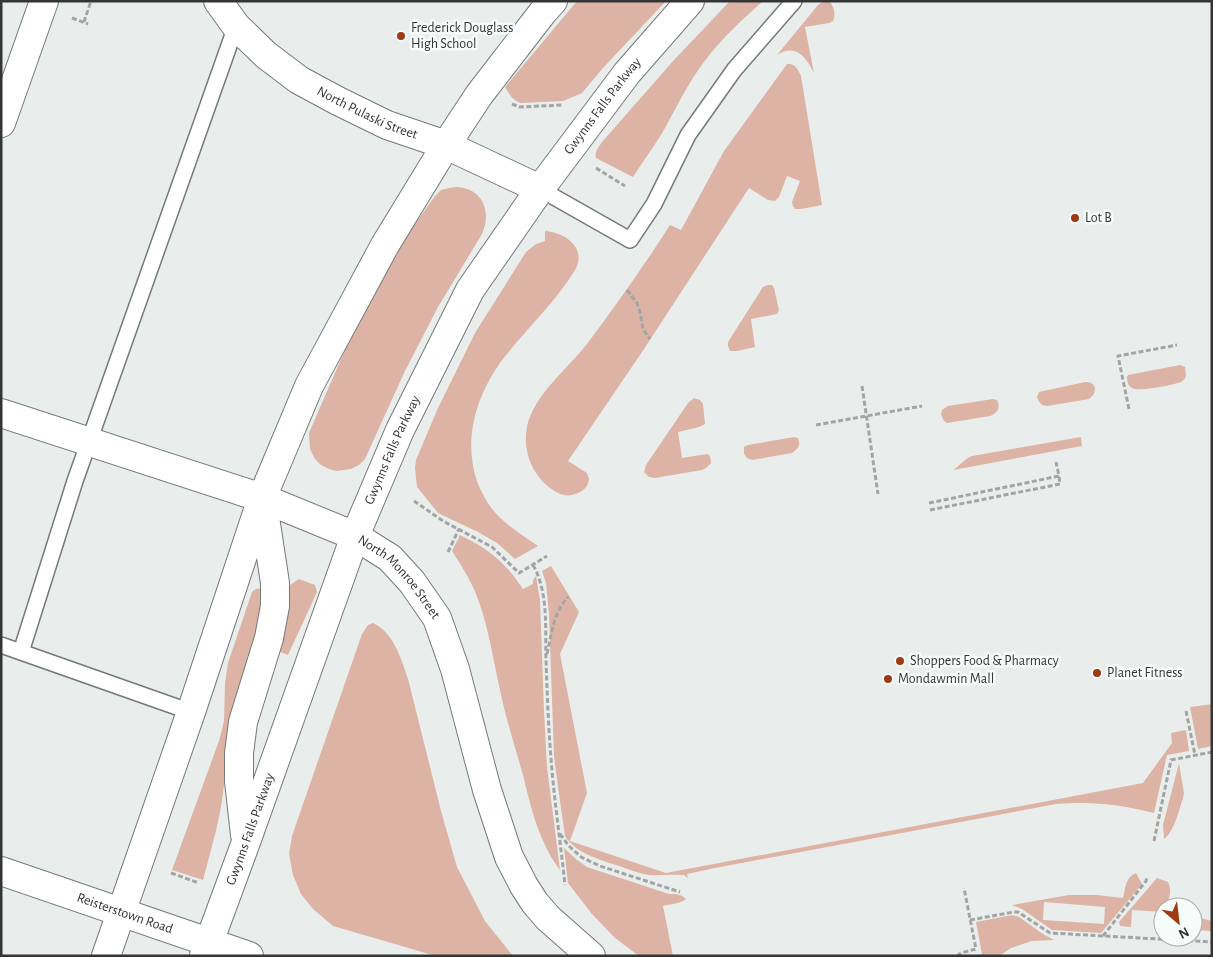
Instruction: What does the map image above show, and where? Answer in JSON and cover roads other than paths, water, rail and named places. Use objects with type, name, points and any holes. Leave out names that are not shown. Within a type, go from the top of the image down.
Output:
[{"type":"main road","points":[[1,123],[44,1]]},
{"type":"main road","name":"North Pulaski Street","points":[[218,1],[236,26],[266,55],[299,80],[387,125],[446,145],[540,189]]},
{"type":"main road","points":[[106,956],[191,712],[262,498],[309,386],[385,245],[446,145],[479,95],[552,1]]},
{"type":"main road","name":"Gwynns Falls Parkway","points":[[206,949],[355,536],[400,430],[470,290],[540,189],[627,73],[690,1]]},
{"type":"main road","name":"North Monroe Street","points":[[1,413],[262,498],[355,536],[390,558],[412,582],[437,618],[455,669],[487,790],[509,857],[535,903],[548,918],[591,956]]},
{"type":"main road","points":[[246,842],[239,753],[243,722],[270,638],[275,606],[274,583],[262,498]]},
{"type":"main road","name":"Reisterstown Road","points":[[1,871],[121,912],[206,949],[249,956]]},
{"type":"lane","points":[[540,189],[630,240],[654,204],[688,135],[734,70],[794,1]]},
{"type":"lane","points":[[21,652],[75,481],[236,26]]},
{"type":"lane","points":[[1,645],[191,712]]},
{"type":"place","name":"Frederick Douglass High School","points":[[401,36]]},
{"type":"place","name":"Lot B","points":[[1075,218]]},
{"type":"place","name":"Shoppers Food & Pharmacy","points":[[900,661]]},
{"type":"place","name":"Planet Fitness","points":[[1097,673]]},
{"type":"place","name":"Mondawmin Mall","points":[[888,679]]}]
